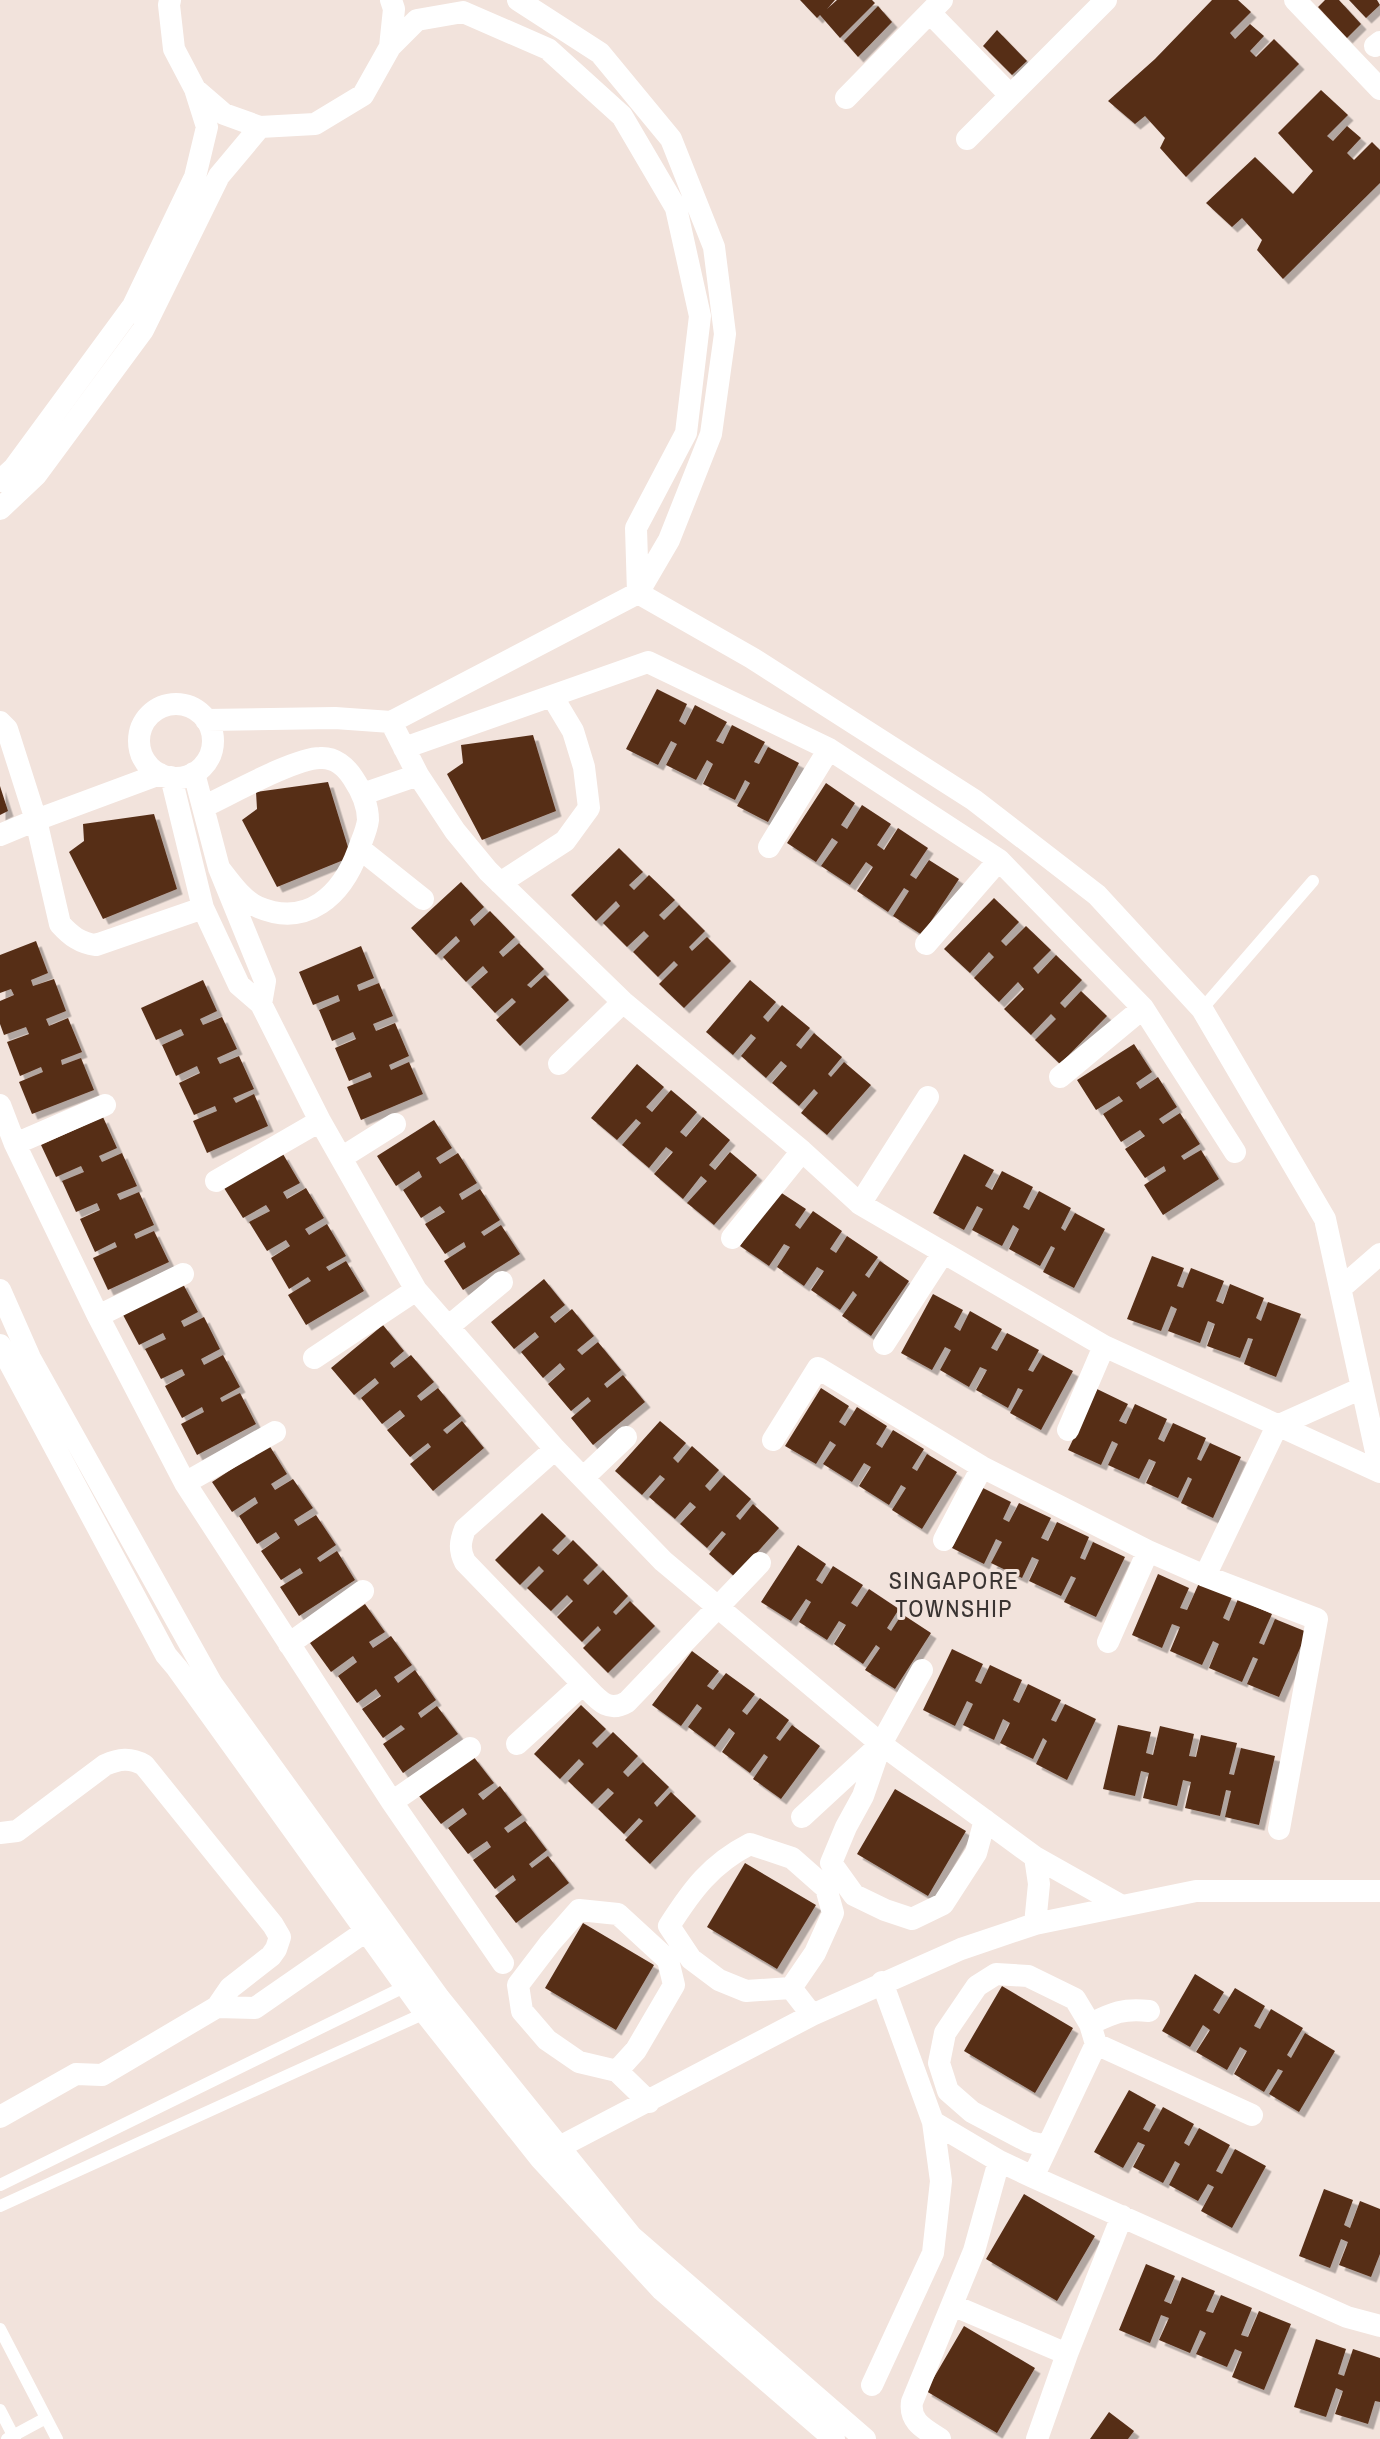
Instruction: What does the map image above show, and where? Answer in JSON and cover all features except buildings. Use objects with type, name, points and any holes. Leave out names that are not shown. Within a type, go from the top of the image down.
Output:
[{"type":"street","points":[[0,481],[14,468],[132,306],[195,177],[207,128],[195,89],[174,49],[169,4],[171,0]]},
{"type":"street","points":[[390,46],[394,9],[392,0]]},
{"type":"street","points":[[206,720],[335,718],[390,722],[638,593],[669,540],[711,434],[726,334],[714,247],[671,139],[600,53],[518,0]]},
{"type":"street","points":[[967,139],[1106,0]]},
{"type":"street","points":[[1295,0],[1380,89]]},
{"type":"street","points":[[846,98],[936,6],[1010,95]]},
{"type":"street","points":[[195,89],[224,114],[260,127],[315,124],[363,95],[390,46],[417,20],[463,12],[548,49],[622,116],[676,208],[700,316],[686,433],[636,528],[638,593]]},
{"type":"street","points":[[0,509],[36,474],[143,330],[219,176],[260,127]]},
{"type":"street","points":[[638,593],[752,658],[974,800],[1097,895],[1202,1009],[1325,1219],[1380,1471]]},
{"type":"street","points":[[405,748],[648,662],[829,749],[999,860],[1143,1008],[1235,1152]]},
{"type":"street","points":[[500,883],[565,841],[589,808],[584,767],[573,731],[552,696]]},
{"type":"street","points":[[0,836],[36,820],[165,776],[183,777],[194,773],[203,766],[211,749],[211,731],[206,720],[198,712],[187,706],[175,704],[157,710],[144,722],[140,733],[141,751],[149,767],[165,776],[203,908],[239,985],[261,1004],[320,1121],[416,1290],[555,1449],[663,1561],[881,1744],[1035,1857],[1122,1906]]},
{"type":"street","points":[[0,722],[7,729],[36,820],[60,924],[72,936],[84,944],[96,945],[203,908]]},
{"type":"street","points":[[390,722],[418,775],[455,831],[500,883],[623,1002],[802,1151],[860,1204],[1104,1346],[1380,1471]]},
{"type":"street","points":[[769,847],[829,749]]},
{"type":"street","points":[[202,807],[303,760],[322,757],[344,765],[363,794],[368,821],[352,867],[339,888],[316,908],[289,915],[257,906],[237,890],[219,868]]},
{"type":"street","points":[[194,773],[219,868],[265,981],[261,1004]]},
{"type":"street","points":[[363,794],[418,775]]},
{"type":"street","points":[[359,848],[423,899]]},
{"type":"street","points":[[926,944],[999,860]]},
{"type":"street","points":[[559,1064],[623,1002]]},
{"type":"street","points":[[1060,1077],[1143,1008]]},
{"type":"street","points":[[860,1204],[928,1097]]},
{"type":"street","points":[[0,1105],[15,1144],[98,1316],[185,1483],[392,1802],[503,1963]]},
{"type":"street","points":[[15,1144],[105,1105]]},
{"type":"street","points":[[216,1181],[320,1121]]},
{"type":"street","points":[[341,1158],[395,1124]]},
{"type":"street","points":[[732,1238],[802,1151]]},
{"type":"street","points":[[884,1344],[944,1253]]},
{"type":"street","points":[[1341,1288],[1380,1254]]},
{"type":"street","points":[[98,1316],[183,1274]]},
{"type":"street","points":[[448,1327],[502,1282]]},
{"type":"street","points":[[0,1290],[30,1358],[212,1684],[549,2153],[631,2236],[866,2439]]},
{"type":"street","points":[[314,1358],[416,1290]]},
{"type":"street","points":[[0,1345],[166,1655],[425,2013],[549,2153],[662,2290],[834,2439]]},
{"type":"street","points":[[1068,1430],[1104,1346]]},
{"type":"street","points":[[773,1440],[818,1368],[982,1467],[1148,1551],[1205,1576],[1317,1619],[1279,1829]]},
{"type":"street","points":[[1205,1576],[1277,1426],[1362,1388]]},
{"type":"street","points":[[185,1483],[274,1432]]},
{"type":"street","points":[[583,1478],[626,1437]]},
{"type":"street","points":[[555,1449],[465,1529],[460,1541],[460,1552],[465,1562],[583,1684],[608,1706],[619,1707],[627,1701],[760,1563]]},
{"type":"street","points":[[944,1540],[982,1467]]},
{"type":"street","points":[[1108,1642],[1148,1551]]},
{"type":"street","points":[[289,1644],[363,1591]]},
{"type":"street","points":[[922,1670],[881,1744],[863,1796],[846,1827],[831,1863],[854,1894],[885,1910],[912,1919],[943,1904],[976,1853],[985,1820]]},
{"type":"street","points":[[517,1744],[583,1684]]},
{"type":"street","points":[[802,1817],[881,1744]]},
{"type":"street","points":[[392,1802],[470,1748]]},
{"type":"street","points":[[0,1833],[17,1832],[105,1765],[120,1759],[135,1760],[144,1765],[273,1925],[279,1937],[276,1949],[271,1956],[230,1988],[218,2007],[102,2075],[76,2074],[0,2117]]},
{"type":"street","points":[[750,1844],[792,1858],[826,1888],[833,1912],[815,1953],[791,1988],[746,1990],[719,1980],[692,1959],[669,1926],[705,1876],[727,1856],[750,1844]]},
{"type":"street","points":[[1035,1857],[1039,1884],[1035,1924]]},
{"type":"street","points":[[549,2153],[812,2015],[882,1982],[962,1949],[1035,1924],[1196,1891],[1380,1891]]},
{"type":"street","points":[[617,2071],[636,2050],[675,1985],[669,1960],[618,1914],[579,1910],[518,1985],[522,2011],[547,2040],[579,2062],[617,2071],[649,2102]]},
{"type":"street","points":[[218,2007],[255,2008],[366,1931]]},
{"type":"street","points":[[1047,2146],[1029,2142],[972,2112],[948,2091],[939,2063],[945,2033],[977,1986],[996,1974],[1028,1976],[1075,1999],[1093,2034],[1252,2115]]},
{"type":"street","points":[[872,2385],[933,2253],[941,2181],[933,2122],[882,1982]]},
{"type":"street","points":[[791,1988],[812,2015]]},
{"type":"street","points":[[1033,2177],[1093,2034],[1118,2011],[1131,2008],[1149,2011]]},
{"type":"street","points":[[933,2122],[999,2161],[1033,2177],[1347,2317],[1380,2326]]},
{"type":"street","points":[[940,2439],[916,2423],[911,2408],[974,2251],[999,2161]]},
{"type":"street","points":[[1037,2439],[1067,2354],[1122,2216]]},
{"type":"street","points":[[952,2305],[1067,2354]]},
{"type":"lane","points":[[1202,1009],[1313,881]]},
{"type":"lane","points":[[0,2185],[406,1986]]},
{"type":"lane","points":[[0,2206],[425,2013]]},
{"type":"lane","points":[[0,2329],[57,2439]]},
{"type":"lane","points":[[0,2410],[11,2438],[46,2418]]},
{"type":"district","name":"SINGAPORE TOWNSHIP","points":[[954,1595]]}]
